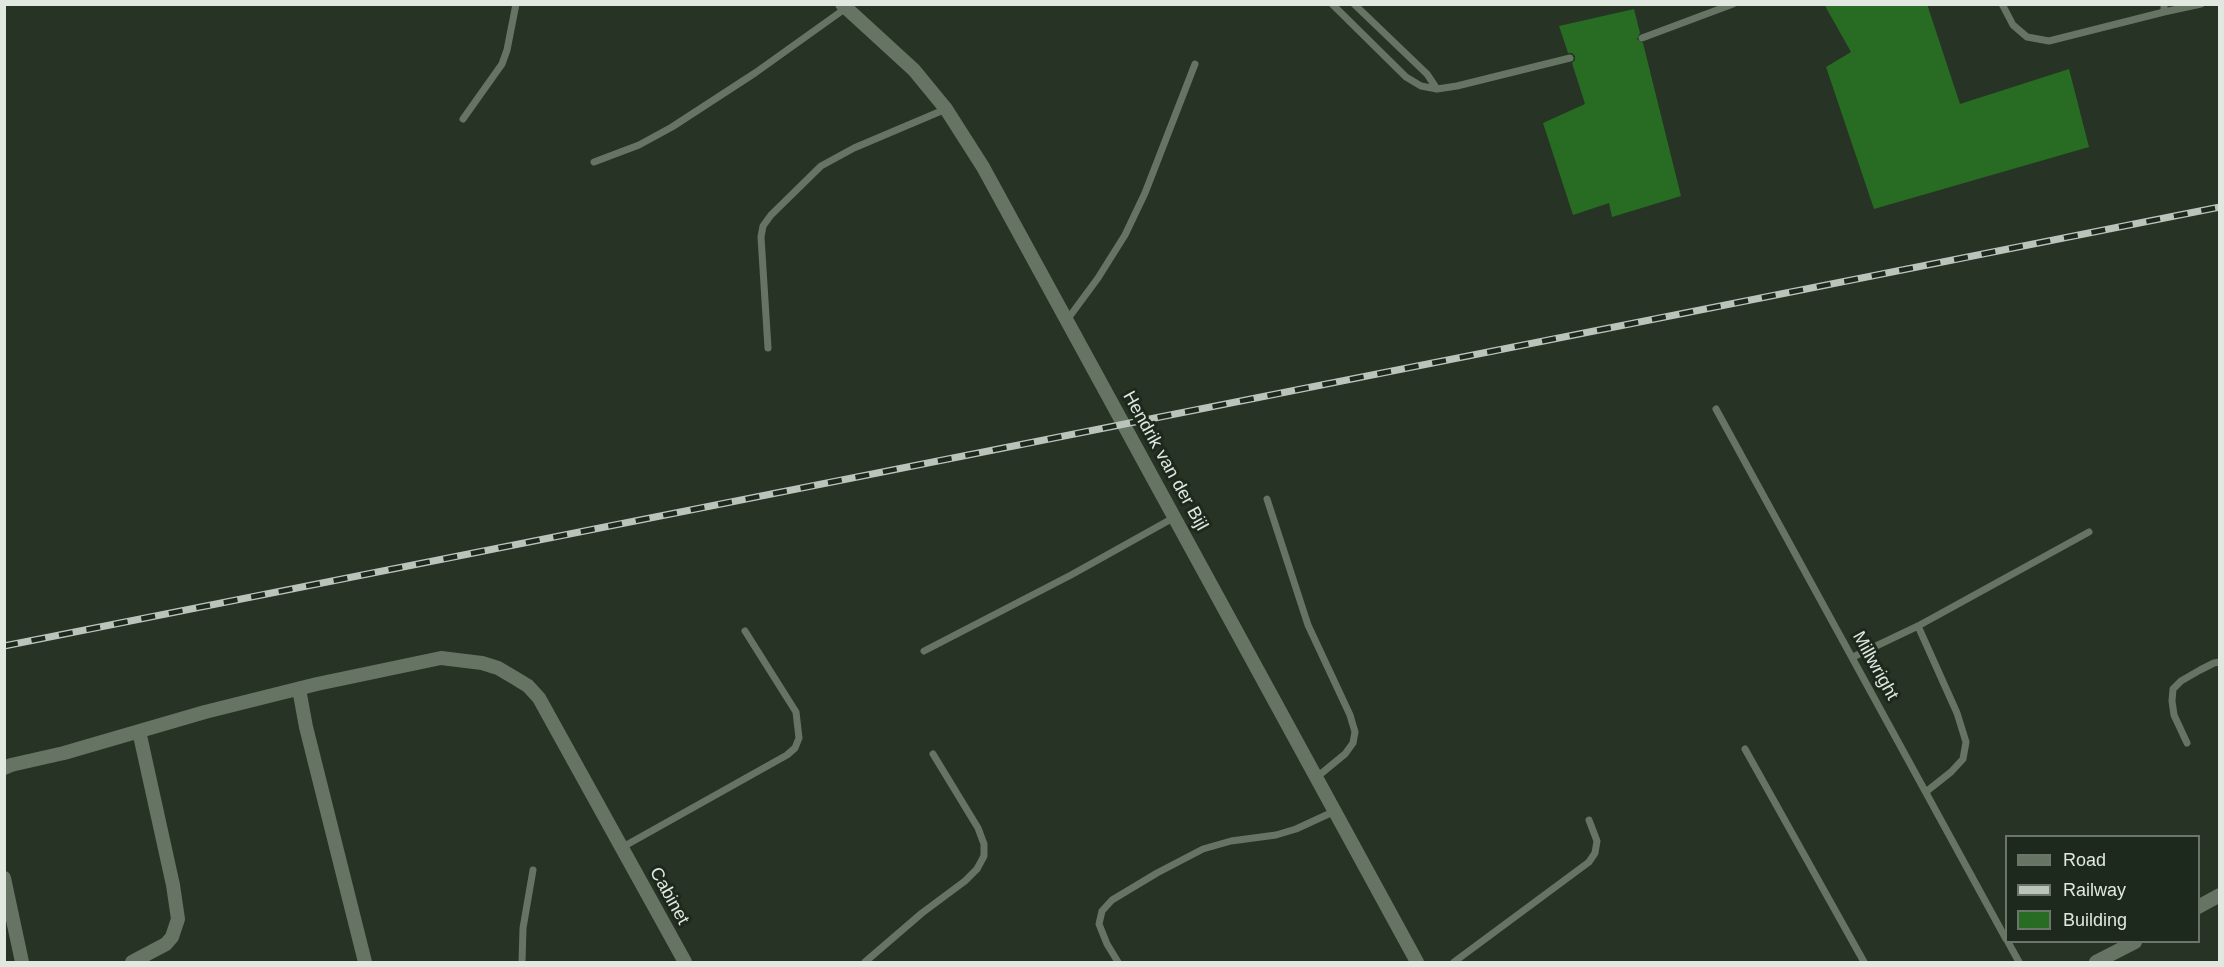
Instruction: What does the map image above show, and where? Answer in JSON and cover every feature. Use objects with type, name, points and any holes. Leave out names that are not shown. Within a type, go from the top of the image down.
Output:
[{"type":"street","name":"Hendrik van der Bijl","points":[[844,6],[914,70],[946,109],[983,167],[1418,963]]},
{"type":"street","name":"Cabinet","points":[[4,768],[299,688],[441,658],[482,663],[498,668],[528,686],[539,698],[685,963]]},
{"type":"street","points":[[299,688],[306,727],[365,963]]},
{"type":"street","points":[[132,963],[166,944],[172,937],[178,920],[173,885],[139,731]]},
{"type":"street","points":[[4,878],[22,963]]},
{"type":"street","points":[[2200,906],[2220,896]]},
{"type":"street","points":[[2096,963],[2133,943]]},
{"type":"lane","points":[[463,119],[502,64],[516,4]]},
{"type":"lane","points":[[1332,4],[1406,77],[1422,86],[1437,89],[1457,86],[1570,58]]},
{"type":"lane","points":[[1354,4],[1421,68],[1437,89]]},
{"type":"lane","points":[[2002,4],[2003,10],[2013,25],[2027,37],[2049,41],[2164,8],[2201,4]]},
{"type":"lane","points":[[1642,39],[1732,5]]},
{"type":"lane","points":[[594,162],[639,144],[672,127],[755,73],[844,6]]},
{"type":"lane","points":[[1067,320],[1125,235],[1145,193],[1195,64]]},
{"type":"lane","points":[[768,348],[761,237],[763,226],[771,215],[821,166],[854,148],[946,109]]},
{"type":"lane","name":"Millwright","points":[[1716,409],[2005,936]]},
{"type":"lane","points":[[1267,499],[1308,625],[1350,714],[1355,732],[1353,743],[1345,754],[1317,777]]},
{"type":"lane","points":[[924,651],[1071,575],[1175,517]]},
{"type":"lane","points":[[1853,657],[1918,626],[2089,532]]},
{"type":"lane","points":[[1918,626],[1957,713],[1966,742],[1963,759],[1951,772],[1926,791]]},
{"type":"lane","points":[[621,848],[787,755],[795,748],[799,732],[796,712],[746,631]]},
{"type":"lane","points":[[2187,743],[2174,715],[2173,689],[2190,675],[2220,662]]},
{"type":"lane","points":[[1745,749],[1864,963]]},
{"type":"lane","points":[[865,963],[921,913],[971,875],[984,856],[984,844],[978,828],[933,754]]},
{"type":"lane","points":[[1118,963],[1099,924],[1102,911],[1112,900],[1203,849],[1231,841],[1276,835],[1296,829],[1335,811]]},
{"type":"lane","points":[[1454,963],[1589,862],[1595,853],[1597,842],[1589,820]]},
{"type":"lane","points":[[522,963],[523,928],[532,870]]},
{"type":"lane","name":"Millwright","points":[[2009,943],[2019,963]]},
{"type":"building","points":[[1824,4],[1927,4],[1960,104],[2069,69],[2089,147],[1874,209],[1826,67],[1851,52]]},
{"type":"building","points":[[1634,9],[1640,33],[1637,39],[1643,43],[1681,196],[1612,217],[1609,203],[1573,215],[1543,123],[1585,104],[1572,63],[1575,56],[1568,53],[1559,26]]},
{"type":"railway","points":[[4,646],[2220,207]]}]
